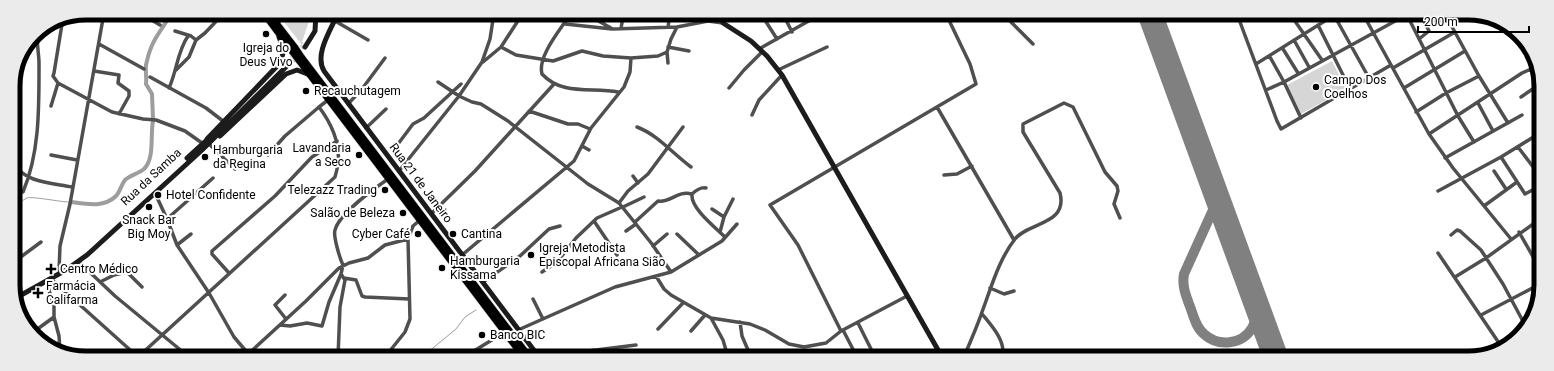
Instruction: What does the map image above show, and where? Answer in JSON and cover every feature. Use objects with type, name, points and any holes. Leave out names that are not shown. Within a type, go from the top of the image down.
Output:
[{"type":"main road","points":[[268,20],[294,50]]},
{"type":"main road","name":"Rua 21 de Janeiro","points":[[274,20],[300,58],[525,351]]},
{"type":"main road","points":[[277,20],[283,31]]},
{"type":"main road","points":[[304,46],[313,27],[314,20]]},
{"type":"main road","points":[[722,20],[723,23],[761,50],[782,75],[937,349]]},
{"type":"main road","name":"Rua 21 de Janeiro","points":[[335,21],[323,48],[320,64],[348,104],[534,351]]},
{"type":"main road","points":[[199,150],[202,143],[282,59],[284,48],[275,29]]},
{"type":"main road","name":"Rua 21 de Janeiro","points":[[300,58],[328,100],[519,351]]},
{"type":"main road","name":"Rua da Samba","points":[[21,295],[78,262],[154,193],[291,60]]},
{"type":"main road","points":[[199,150],[228,130],[286,74],[297,70],[310,75]]},
{"type":"main road","name":"Rua da Samba","points":[[20,290],[59,271],[89,249],[199,150]]},
{"type":"street","points":[[59,271],[60,246],[103,20]]},
{"type":"street","points":[[152,20],[160,25]]},
{"type":"street","points":[[176,70],[189,57],[196,40],[206,33],[218,20]]},
{"type":"street","points":[[399,171],[459,96],[482,62],[490,39],[493,20]]},
{"type":"street","points":[[482,62],[501,48],[519,20]]},
{"type":"street","points":[[567,20],[553,39],[543,59],[541,68],[542,74],[554,84],[567,89],[618,92]]},
{"type":"street","points":[[597,20],[612,29]]},
{"type":"street","points":[[621,28],[623,20]]},
{"type":"street","points":[[668,27],[669,20]]},
{"type":"street","points":[[765,20],[777,39]]},
{"type":"street","points":[[786,20],[792,32]]},
{"type":"street","points":[[728,88],[761,50],[811,20]]},
{"type":"street","points":[[854,351],[798,245],[770,205],[974,86],[976,81],[956,31],[950,20]]},
{"type":"street","points":[[1009,20],[1033,44]]},
{"type":"street","points":[[1239,20],[1280,128],[1284,128],[1369,78],[1424,50],[1455,32]]},
{"type":"street","points":[[1294,20],[1322,60]]},
{"type":"street","points":[[1256,64],[1283,49],[1304,33],[1326,20]]},
{"type":"street","points":[[1338,20],[1369,78]]},
{"type":"street","points":[[1367,20],[1429,134],[1445,158],[1511,240]]},
{"type":"street","points":[[1266,90],[1284,82],[1395,20]]},
{"type":"street","points":[[1409,20],[1458,116],[1474,142]]},
{"type":"street","points":[[1418,39],[1429,31],[1424,20]]},
{"type":"street","points":[[1448,20],[1479,76],[1508,122]]},
{"type":"street","points":[[335,21],[368,40]]},
{"type":"street","points":[[564,24],[612,29],[677,27],[708,21],[723,23]]},
{"type":"street","points":[[62,25],[54,73],[58,83],[105,109],[119,114],[156,120],[185,132],[202,143]]},
{"type":"street","points":[[1318,25],[1334,54],[1350,89]]},
{"type":"street","points":[[668,63],[668,47],[677,27]]},
{"type":"street","points":[[175,31],[196,40]]},
{"type":"street","points":[[169,88],[176,70],[178,56],[188,36]]},
{"type":"street","points":[[20,192],[22,193],[29,178],[36,147],[39,92],[38,40]]},
{"type":"street","points":[[1294,40],[1309,67]]},
{"type":"street","points":[[99,44],[144,69]]},
{"type":"street","points":[[668,47],[689,51]]},
{"type":"street","points":[[778,70],[827,47]]},
{"type":"street","points":[[501,48],[511,53],[556,61],[582,52],[603,56],[631,58],[658,56],[667,52]]},
{"type":"street","points":[[1283,49],[1298,73]]},
{"type":"street","points":[[1404,88],[1465,51]]},
{"type":"street","points":[[1270,57],[1301,118]]},
{"type":"street","points":[[348,104],[362,89],[385,58]]},
{"type":"street","points":[[462,255],[568,167],[578,156],[590,129],[618,92],[624,87],[628,77],[631,58]]},
{"type":"street","points":[[1429,134],[1478,103],[1490,93],[1531,69],[1532,70]]},
{"type":"street","points":[[94,71],[118,75],[118,83],[129,92],[129,96],[119,114]]},
{"type":"street","points":[[752,115],[759,100],[782,75]]},
{"type":"street","points":[[1416,112],[1446,93],[1479,76]]},
{"type":"street","points":[[150,77],[206,108],[223,121]]},
{"type":"street","points":[[438,82],[459,96],[481,104],[515,126],[595,189],[619,203],[654,246],[671,272]]},
{"type":"street","points":[[51,106],[58,83]]},
{"type":"street","points":[[398,144],[413,124],[424,118],[461,84]]},
{"type":"street","points":[[431,214],[474,171],[554,84]]},
{"type":"street","points":[[1521,96],[1534,88]]},
{"type":"street","points":[[268,155],[285,136],[328,100]]},
{"type":"street","points":[[967,351],[982,314],[990,288],[1014,240],[1034,227],[1047,222],[1055,215],[1061,204],[1062,198],[1057,186],[1022,128],[1023,124],[1064,103],[1070,105],[1076,111],[1105,172],[1117,186],[1118,191],[1114,204],[1120,218]]},
{"type":"street","points":[[1478,103],[1493,131]]},
{"type":"street","points":[[145,351],[332,180],[336,173],[338,157],[337,141],[333,128],[319,107]]},
{"type":"street","points":[[937,107],[1014,240]]},
{"type":"street","points":[[366,128],[386,109]]},
{"type":"street","points":[[529,112],[572,125],[578,124],[590,129]]},
{"type":"street","points":[[1445,158],[1522,115]]},
{"type":"street","points":[[637,127],[657,137],[691,167]]},
{"type":"street","points":[[619,203],[628,191],[654,166],[683,127]]},
{"type":"street","points":[[1438,191],[1501,157],[1534,136]]},
{"type":"street","points":[[230,273],[212,254],[212,251],[275,196],[312,157],[337,141]]},
{"type":"street","points":[[209,144],[235,169]]},
{"type":"street","points":[[582,146],[589,150]]},
{"type":"street","points":[[1518,147],[1534,168]]},
{"type":"street","points":[[51,155],[77,160]]},
{"type":"street","points":[[1501,157],[1525,194],[1534,189]]},
{"type":"street","points":[[944,175],[957,174],[972,166]]},
{"type":"street","points":[[20,170],[29,178],[72,187]]},
{"type":"street","points":[[1494,171],[1506,189]]},
{"type":"street","points":[[633,176],[638,182]]},
{"type":"street","points":[[168,219],[213,178]]},
{"type":"street","points":[[338,351],[343,265],[339,258],[334,233],[336,226],[358,203],[388,179]]},
{"type":"street","points":[[1484,206],[1517,182]]},
{"type":"street","points":[[626,231],[658,201],[662,201],[682,193],[692,194],[700,188],[706,188]]},
{"type":"street","points":[[154,193],[168,219],[177,245],[209,293],[229,329],[244,351]]},
{"type":"street","points":[[692,194],[692,199],[696,208],[725,238]]},
{"type":"street","points":[[542,272],[557,262],[576,238],[602,215],[644,197]]},
{"type":"street","points":[[720,232],[724,218],[733,199]]},
{"type":"street","points":[[712,208],[724,218]]},
{"type":"street","points":[[390,351],[409,326],[408,239],[413,226],[420,220]]},
{"type":"street","points":[[594,221],[617,255]]},
{"type":"street","points":[[1455,277],[1486,258],[1511,240],[1519,232],[1534,223]]},
{"type":"street","points":[[518,330],[615,287],[671,272],[725,238],[737,224]]},
{"type":"street","points":[[483,282],[520,256],[549,229],[560,226]]},
{"type":"street","points":[[1451,235],[1457,230],[1460,231],[1477,246],[1486,258],[1523,321]]},
{"type":"street","points":[[1519,232],[1534,258]]},
{"type":"street","points":[[177,245],[190,234]]},
{"type":"street","points":[[654,246],[667,234]]},
{"type":"street","points":[[677,234],[699,255]]},
{"type":"street","points":[[253,351],[343,265],[368,258],[384,245],[408,239]]},
{"type":"street","points":[[20,258],[41,242]]},
{"type":"street","points":[[1438,252],[1499,343]]},
{"type":"street","points":[[78,262],[162,336],[181,351]]},
{"type":"street","points":[[100,282],[126,272],[142,287]]},
{"type":"street","points":[[343,276],[356,280],[359,283],[362,296],[409,299]]},
{"type":"street","points":[[280,325],[290,326],[307,323],[322,326],[329,302],[343,276]]},
{"type":"street","points":[[656,276],[664,289],[683,303],[711,318],[740,322],[761,328],[796,346],[804,347],[822,344],[831,340],[842,331],[858,324],[907,296]]},
{"type":"street","points":[[49,280],[60,345]]},
{"type":"street","points":[[49,280],[131,351]]},
{"type":"street","points":[[1481,315],[1534,287]]},
{"type":"street","points":[[990,288],[1004,294],[1014,291]]},
{"type":"street","points":[[285,295],[275,305],[286,319]]},
{"type":"street","points":[[533,299],[543,319]]},
{"type":"street","points":[[658,328],[683,303]]},
{"type":"street","points":[[982,314],[993,329],[1003,347],[1003,351]]},
{"type":"street","points":[[691,331],[705,315]]},
{"type":"street","points":[[37,329],[54,316]]},
{"type":"street","points":[[711,318],[723,340],[726,351]]},
{"type":"street","points":[[740,322],[742,336],[748,351]]},
{"type":"street","points":[[858,324],[872,351]]},
{"type":"street","points":[[474,351],[505,332]]},
{"type":"street","points":[[588,351],[636,345]]},
{"type":"shaded area","points":[[282,20],[309,20],[302,42],[304,43],[302,45]]},
{"type":"shaded area","name":"Campo Dos Coelhos","points":[[1332,61],[1346,89],[1301,114],[1287,85]]},
{"type":"waterway","points":[[153,119],[152,94],[146,84],[146,65],[150,49],[167,20]]},
{"type":"waterway","points":[[71,202],[100,204],[111,200],[119,193],[125,180],[144,169],[150,159],[153,121]]},
{"type":"waterway","points":[[20,203],[27,198],[40,198],[69,202]]},
{"type":"waterway","points":[[429,351],[456,329],[465,317],[476,310]]},
{"type":"taxiway","points":[[1146,20],[1155,28]]},
{"type":"taxiway","points":[[1217,201],[1184,274],[1184,289],[1198,328],[1204,334],[1216,341],[1236,341],[1248,334],[1254,325],[1256,317],[1256,304]]},
{"type":"runway","points":[[1152,20],[1273,351]]},
{"type":"tunnel","points":[[291,59],[303,46]]},
{"type":"place","name":"Igreja do Deus Vivo","points":[[266,34]]},
{"type":"place","name":"Campo Dos Coelhos","points":[[1316,87]]},
{"type":"place","name":"Recauchutagem","points":[[306,91]]},
{"type":"place","name":"Lavandaria a Seco","points":[[359,155]]},
{"type":"place","name":"Hamburgaria da Regina","points":[[205,157]]},
{"type":"place","name":"Telezazz Trading","points":[[385,190]]},
{"type":"place","name":"Hotel Confidente","points":[[158,195]]},
{"type":"place","name":"Snack Bar Big Moy","points":[[149,207]]},
{"type":"place","name":"Salão de Beleza","points":[[403,213]]},
{"type":"place","name":"Cyber Café","points":[[418,234]]},
{"type":"place","name":"Cantina","points":[[453,234]]},
{"type":"place","name":"Igreja Metodista Episcopal Africana Sião","points":[[531,255]]},
{"type":"place","name":"Hamburgaria Kissama","points":[[442,268]]},
{"type":"place","name":"Centro Médico","points":[[51,269]]},
{"type":"place","name":"Farmácia Califarma","points":[[38,293]]},
{"type":"place","name":"Banco BIC","points":[[482,335]]}]
